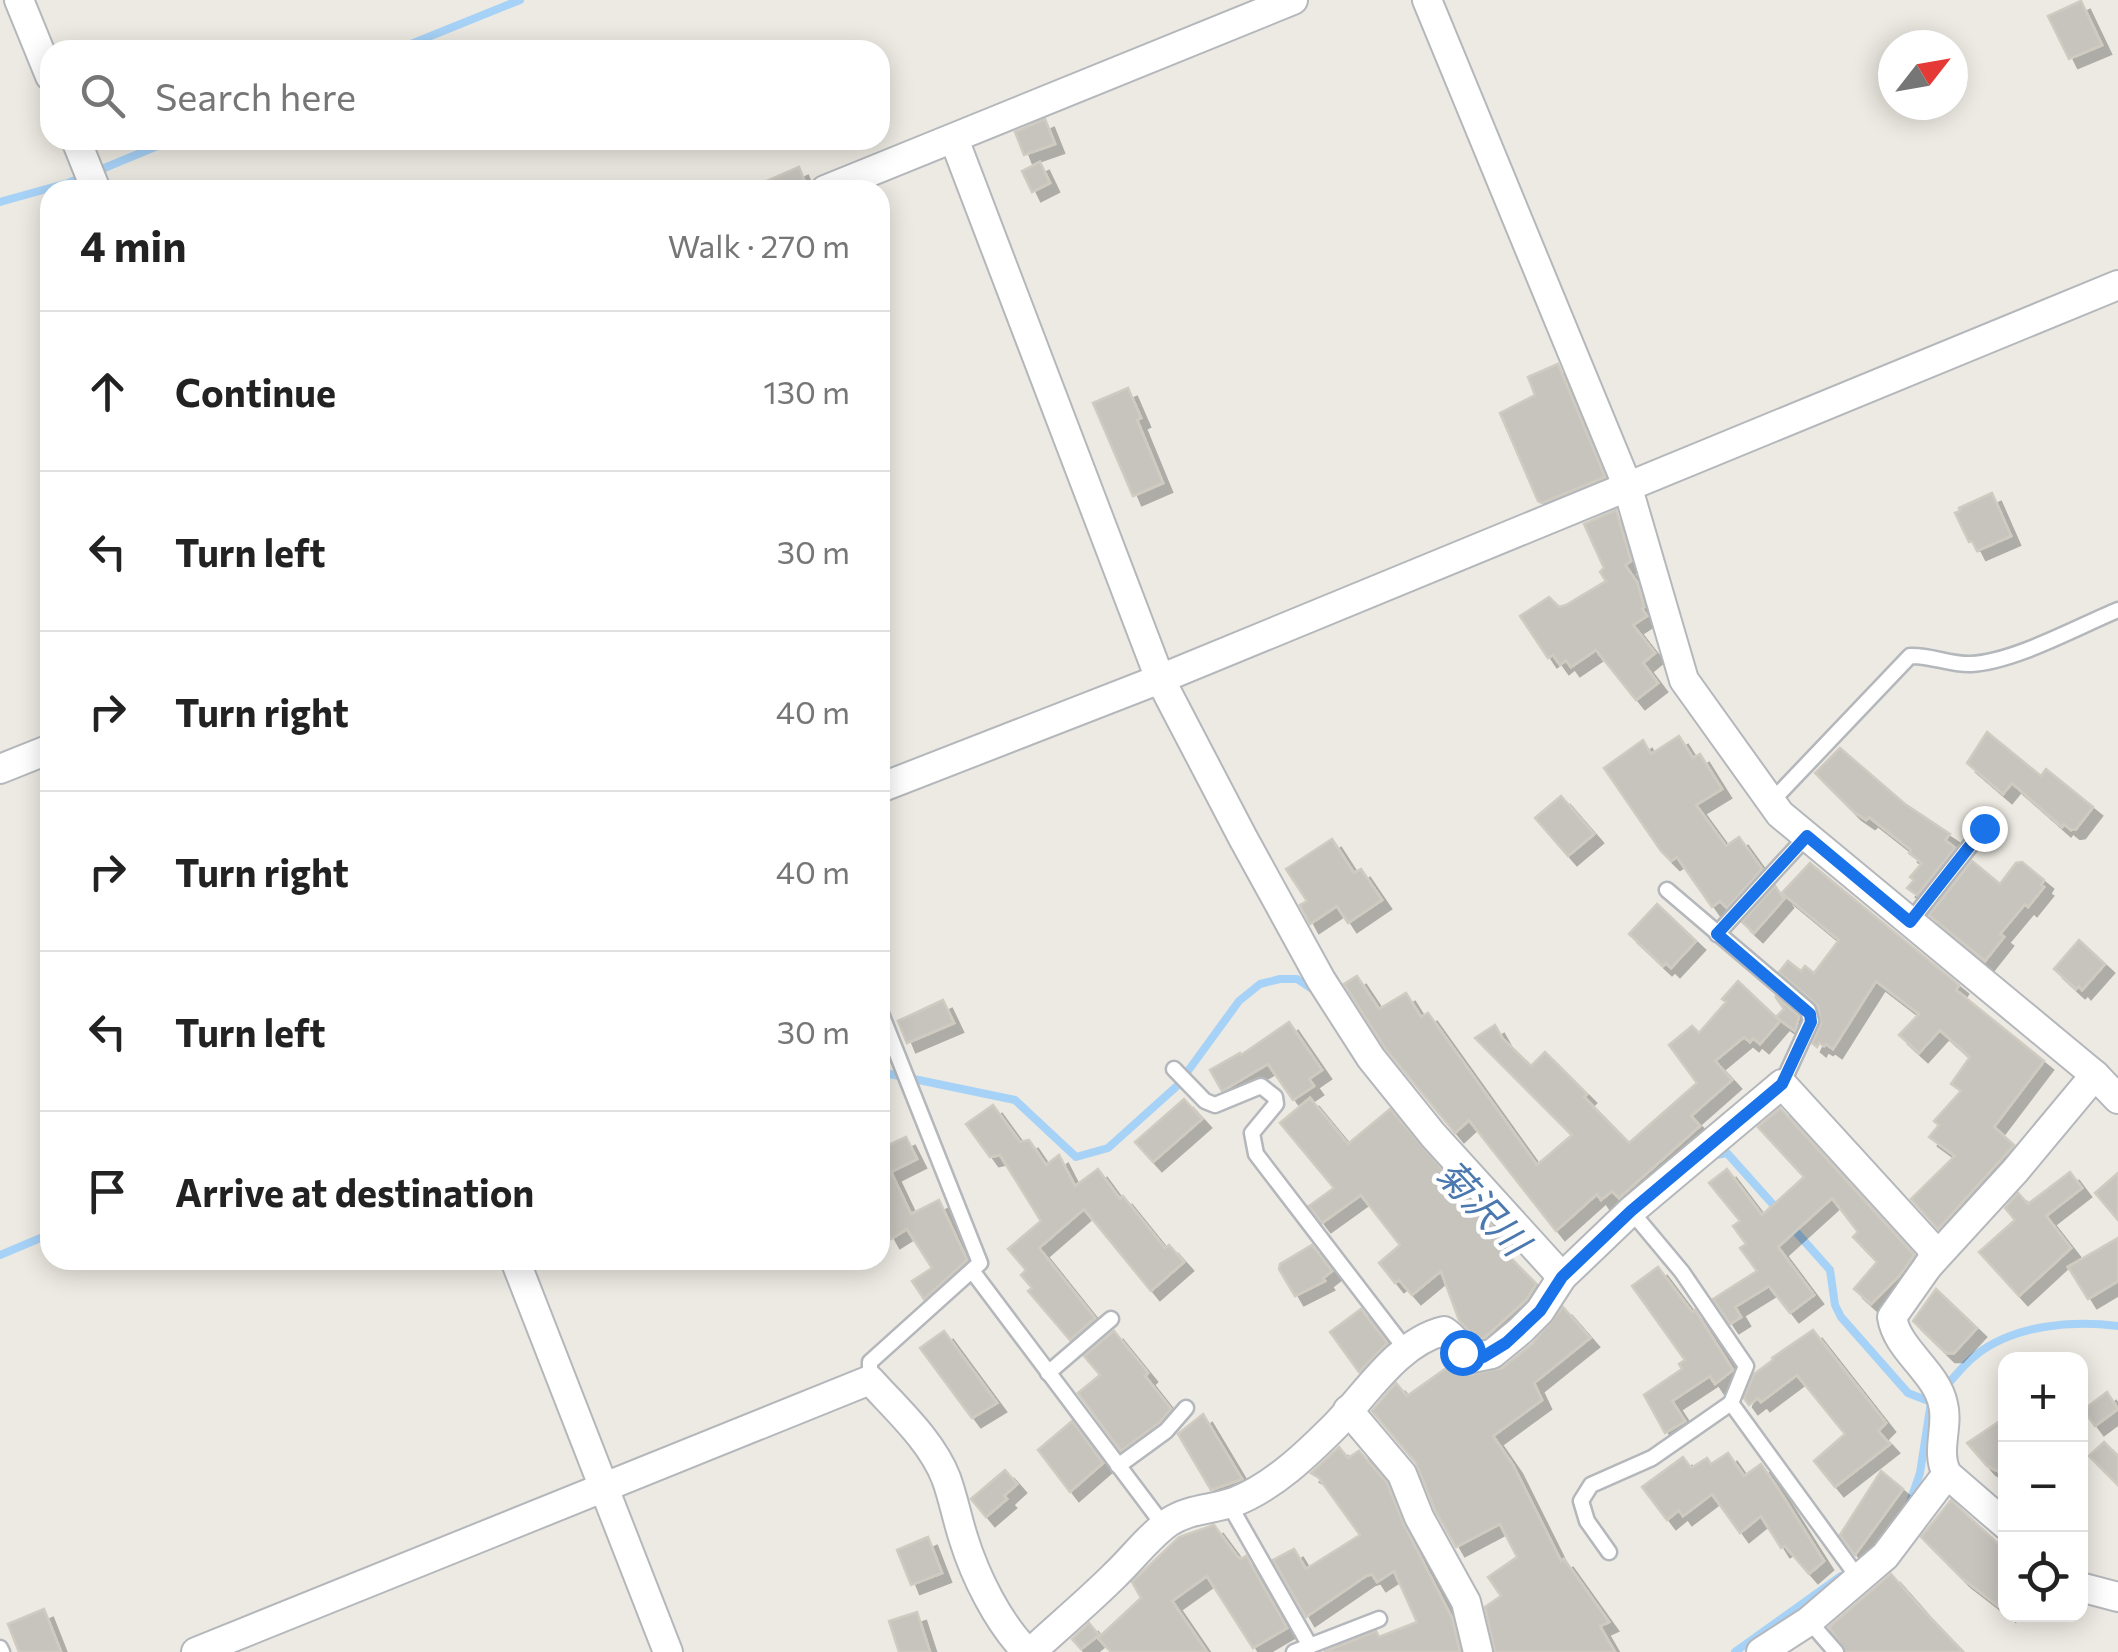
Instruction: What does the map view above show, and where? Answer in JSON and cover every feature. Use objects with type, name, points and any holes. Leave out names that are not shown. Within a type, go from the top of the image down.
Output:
[{"type":"street","points":[[19,0],[40,51]]},
{"type":"street","points":[[850,180],[1293,0]]},
{"type":"street","points":[[1427,0],[1626,485],[1684,680],[1771,802],[2095,1075],[2118,1099]]},
{"type":"street","points":[[954,139],[1160,679],[1321,980],[1371,1058],[1433,1135],[1562,1277]]},
{"type":"street","points":[[80,150],[92,180]]},
{"type":"street","points":[[890,784],[1160,679],[2118,286]]},
{"type":"street","points":[[0,769],[40,753]]},
{"type":"street","points":[[1928,1266],[2016,1171],[2095,1075]]},
{"type":"street","points":[[196,1652],[870,1380],[925,1442],[945,1476],[980,1581],[1018,1650],[1114,1577],[1164,1526],[1186,1511],[1230,1504],[1284,1472],[1408,1351],[1444,1331],[1472,1358],[1492,1354],[1540,1311],[1562,1277],[1631,1211],[1782,1084],[1930,1246],[1934,1257],[1892,1317],[1894,1330],[1936,1389],[1942,1464],[1947,1474],[1998,1518]]},
{"type":"street","points":[[520,1270],[668,1652]]},
{"type":"street","points":[[1348,1410],[1402,1474],[1418,1517],[1466,1602],[1478,1652]]},
{"type":"street","points":[[1761,1652],[1808,1621],[1859,1579],[1904,1534],[1947,1474]]},
{"type":"street","points":[[2088,1589],[2118,1596]]},
{"type":"lane","points":[[1771,802],[1910,656],[1948,663],[1995,662],[2118,610]]},
{"type":"lane","points":[[1910,922],[1984,828]]},
{"type":"lane","points":[[1717,934],[1807,836]]},
{"type":"lane","points":[[1667,890],[1810,1014],[1811,1022],[1782,1084]]},
{"type":"lane","points":[[870,1380],[870,1362],[980,1263],[890,1036]]},
{"type":"lane","points":[[1174,1069],[1215,1105],[1260,1086],[1275,1097],[1276,1104],[1252,1133],[1256,1154],[1408,1351]]},
{"type":"lane","points":[[1608,1552],[1586,1521],[1581,1500],[1591,1485],[1652,1458],[1731,1403],[1746,1366],[1682,1272],[1631,1211]]},
{"type":"lane","points":[[972,1272],[1164,1526]]},
{"type":"lane","points":[[1048,1373],[1111,1319]]},
{"type":"lane","points":[[1731,1403],[1859,1579]]},
{"type":"lane","points":[[1118,1466],[1166,1431],[1186,1408]]},
{"type":"lane","points":[[1230,1504],[1310,1646]]},
{"type":"lane","points":[[1294,1652],[1379,1619]]},
{"type":"lane","points":[[1808,1621],[1836,1652]]},
{"type":"building","points":[[2081,1],[2102,45],[2069,59],[2048,16]]},
{"type":"building","points":[[1045,119],[1055,144],[1024,155],[1015,132]]},
{"type":"building","points":[[1040,162],[1050,183],[1032,192],[1022,171]]},
{"type":"building","points":[[799,167],[804,180],[769,180]]},
{"type":"building","points":[[1558,364],[1605,477],[1542,503],[1500,413],[1535,395],[1528,377]]},
{"type":"building","points":[[1128,388],[1163,483],[1133,496],[1093,403]]},
{"type":"building","points":[[1992,493],[2011,536],[1977,551],[1955,513]]},
{"type":"building","points":[[1616,510],[1631,561],[1625,565],[1637,582],[1647,616],[1633,625],[1655,653],[1643,663],[1658,683],[1636,700],[1596,650],[1571,667],[1566,660],[1560,665],[1553,655],[1548,658],[1520,616],[1549,597],[1559,607],[1566,605],[1606,581],[1584,524]]},
{"type":"building","points":[[1987,732],[2041,776],[2046,769],[2093,807],[2076,829],[2064,824],[2062,827],[2012,783],[2003,794],[1967,763]]},
{"type":"building","points":[[1679,736],[1693,758],[1700,754],[1722,789],[1696,805],[1726,846],[1739,837],[1762,869],[1727,908],[1720,901],[1712,907],[1677,857],[1671,861],[1661,851],[1604,768],[1643,740],[1651,754]]},
{"type":"building","points":[[1840,748],[1905,804],[1950,834],[1945,840],[1955,848],[1917,895],[1907,888],[1914,880],[1910,877],[1922,863],[1869,817],[1866,820],[1853,811],[1815,773]]},
{"type":"building","points":[[1561,796],[1594,834],[1568,856],[1535,818]]},
{"type":"building","points":[[1332,839],[1354,873],[1361,869],[1382,900],[1348,923],[1337,906],[1310,924],[1300,905],[1307,901],[1286,869]]},
{"type":"building","points":[[1972,861],[2000,884],[2016,863],[2022,862],[2044,880],[2044,887],[2000,934],[2004,937],[1985,961],[1929,915]]},
{"type":"building","points":[[1810,863],[1959,985],[1956,990],[2044,1061],[1994,1127],[2014,1145],[1938,1229],[1911,1199],[1955,1156],[1929,1137],[1939,1125],[1934,1121],[1961,1091],[1951,1084],[1970,1057],[1940,1030],[1919,1053],[1899,1035],[1919,1014],[1876,981],[1833,1049],[1812,1043],[1821,1024],[1818,1006],[1779,972],[1788,961],[1801,971],[1805,966],[1814,973],[1839,940],[1782,893]]},
{"type":"building","points":[[1775,886],[1784,899],[1754,933],[1742,922]]},
{"type":"building","points":[[1657,904],[1696,941],[1671,968],[1666,963],[1663,966],[1629,934]]},
{"type":"building","points":[[2079,940],[2105,964],[2082,990],[2054,969]]},
{"type":"building","points":[[1357,976],[1379,1009],[1406,993],[1421,1017],[1428,1013],[1537,1165],[1572,1135],[1475,1038],[1495,1025],[1503,1039],[1531,1066],[1545,1052],[1629,1143],[1697,1083],[1669,1045],[1692,1026],[1699,1033],[1738,981],[1780,1021],[1760,1044],[1744,1037],[1715,1061],[1732,1080],[1691,1116],[1700,1126],[1619,1198],[1612,1191],[1601,1200],[1597,1194],[1556,1231],[1469,1120],[1455,1133],[1385,1048],[1344,984]]},
{"type":"building","points":[[1775,996],[1799,1016],[1795,1031],[1776,1017],[1784,1009]]},
{"type":"building","points":[[943,1000],[954,1023],[907,1043],[898,1021]]},
{"type":"building","points":[[1289,1022],[1322,1070],[1309,1079],[1314,1086],[1293,1100],[1268,1064],[1222,1091],[1210,1070],[1241,1055]]},
{"type":"building","points":[[1310,1098],[1348,1144],[1390,1109],[1500,1235],[1494,1241],[1536,1284],[1526,1300],[1484,1338],[1476,1339],[1459,1320],[1441,1271],[1412,1295],[1399,1280],[1395,1283],[1379,1263],[1400,1245],[1361,1195],[1322,1223],[1309,1206],[1334,1188],[1280,1123]]},
{"type":"building","points":[[1184,1099],[1202,1119],[1153,1162],[1135,1142]]},
{"type":"building","points":[[993,1105],[1020,1142],[1029,1140],[1046,1165],[1059,1155],[1075,1186],[1098,1169],[1165,1248],[1169,1245],[1184,1262],[1151,1291],[1084,1209],[1039,1248],[1095,1318],[1070,1340],[1028,1291],[1032,1288],[1021,1275],[1026,1270],[1008,1249],[1041,1221],[1000,1155],[990,1157],[966,1124]]},
{"type":"building","points":[[1780,1108],[1914,1255],[1871,1304],[1854,1289],[1877,1262],[1853,1237],[1858,1232],[1832,1198],[1778,1247],[1814,1295],[1790,1313],[1769,1286],[1735,1307],[1741,1317],[1730,1324],[1713,1299],[1757,1271],[1740,1248],[1746,1244],[1733,1226],[1740,1221],[1709,1183],[1727,1169],[1762,1215],[1804,1177],[1758,1127]]},
{"type":"building","points":[[906,1137],[917,1159],[891,1172],[911,1214],[939,1200],[967,1260],[924,1299],[912,1281],[932,1268],[907,1229],[890,1237],[890,1144]]},
{"type":"building","points":[[2070,1172],[2082,1188],[2046,1216],[2071,1248],[2019,1296],[1979,1252],[2015,1220],[2005,1208],[2018,1193],[2028,1204]]},
{"type":"building","points":[[2118,1173],[2118,1220],[2095,1193]]},
{"type":"building","points":[[2118,1238],[2118,1281],[2088,1299],[2068,1267]]},
{"type":"building","points":[[1312,1245],[1332,1271],[1323,1278],[1325,1281],[1295,1296],[1279,1269],[1280,1264]]},
{"type":"building","points":[[1658,1267],[1692,1312],[1695,1310],[1733,1370],[1715,1384],[1710,1376],[1672,1401],[1685,1421],[1665,1433],[1644,1395],[1682,1369],[1679,1364],[1685,1360],[1632,1286]]},
{"type":"building","points":[[1936,1289],[1977,1328],[1954,1353],[1946,1353],[1913,1321]]},
{"type":"building","points":[[1563,1307],[1590,1338],[1534,1383],[1542,1400],[1493,1436],[1513,1465],[1561,1561],[1564,1559],[1609,1622],[1600,1626],[1615,1652],[1495,1652],[1485,1607],[1501,1596],[1488,1577],[1517,1557],[1500,1524],[1456,1547],[1435,1510],[1416,1463],[1372,1411],[1396,1383],[1407,1396],[1452,1364],[1469,1375],[1502,1368],[1532,1344]]},
{"type":"building","points":[[1361,1309],[1387,1343],[1359,1372],[1330,1332]]},
{"type":"building","points":[[1813,1330],[1886,1423],[1878,1431],[1890,1444],[1835,1487],[1814,1461],[1845,1434],[1797,1375],[1761,1402],[1758,1398],[1749,1405],[1744,1398],[1754,1374]]},
{"type":"building","points":[[944,1331],[997,1403],[972,1418],[920,1348]]},
{"type":"building","points":[[1114,1331],[1171,1409],[1159,1423],[1121,1451],[1078,1393],[1100,1375],[1084,1356]]},
{"type":"building","points":[[2107,1392],[2118,1409],[2095,1426],[2088,1417],[2088,1406]]},
{"type":"building","points":[[1203,1414],[1242,1479],[1211,1490],[1178,1434]]},
{"type":"building","points":[[1072,1421],[1103,1463],[1070,1492],[1038,1450]]},
{"type":"building","points":[[1998,1422],[1998,1471],[1987,1466],[1967,1443]]},
{"type":"building","points":[[2104,1442],[2118,1456],[2118,1485],[2089,1456]]},
{"type":"building","points":[[1339,1447],[1348,1458],[1359,1451],[1387,1483],[1452,1618],[1460,1652],[1324,1652],[1376,1631],[1379,1637],[1417,1622],[1394,1571],[1377,1582],[1372,1574],[1366,1576],[1306,1617],[1273,1560],[1294,1549],[1306,1569],[1360,1535],[1319,1478],[1311,1473]]},
{"type":"building","points":[[1728,1453],[1744,1476],[1761,1464],[1779,1490],[1824,1561],[1809,1574],[1785,1546],[1781,1548],[1761,1516],[1740,1533],[1712,1494],[1683,1516],[1679,1510],[1667,1520],[1642,1487],[1683,1457],[1691,1468],[1707,1458],[1711,1464]]},
{"type":"building","points":[[1005,1470],[1017,1484],[986,1517],[971,1499]]},
{"type":"building","points":[[1881,1471],[1903,1489],[1855,1555],[1840,1535]]},
{"type":"building","points":[[1951,1500],[1998,1544],[1998,1606],[1962,1578],[1921,1537]]},
{"type":"building","points":[[1214,1525],[1237,1556],[1246,1556],[1287,1628],[1253,1648],[1207,1576],[1172,1601],[1207,1652],[1111,1652],[1098,1638],[1141,1598],[1132,1582],[1179,1537]]},
{"type":"building","points":[[928,1537],[942,1573],[911,1585],[897,1550]]},
{"type":"building","points":[[1891,1574],[1963,1652],[1846,1652],[1829,1627]]},
{"type":"building","points":[[44,1609],[61,1652],[19,1652],[8,1624]]},
{"type":"building","points":[[917,1612],[930,1652],[899,1652],[889,1621]]},
{"type":"building","points":[[1089,1623],[1099,1635],[1081,1649],[1072,1639]]},
{"type":"waterway","points":[[421,40],[520,0]]},
{"type":"waterway","points":[[75,180],[148,150]]},
{"type":"waterway","points":[[0,202],[40,191]]},
{"type":"waterway","name":"菊沢川","points":[[890,1074],[1015,1100],[1076,1157],[1108,1148],[1177,1086],[1239,1001],[1260,984],[1297,979],[1315,991]]},
{"type":"waterway","name":"菊沢川","points":[[1711,1156],[1727,1153],[1777,1209]]},
{"type":"waterway","name":"菊沢川","points":[[1789,1224],[1830,1270],[1835,1305],[1841,1317],[1908,1393],[1931,1402],[1934,1399]]},
{"type":"waterway","name":"菊沢川","points":[[0,1255],[40,1238]]},
{"type":"waterway","name":"菊沢川","points":[[1943,1389],[1976,1355],[2008,1337],[2063,1325],[2118,1326]]},
{"type":"waterway","points":[[1909,1505],[1920,1473],[1931,1402]]},
{"type":"waterway","points":[[1735,1652],[1841,1576]]},
{"type":"route","points":[[1462,1352],[1472,1358],[1483,1357],[1506,1343],[1540,1311],[1562,1277],[1666,1178],[1782,1084],[1811,1022],[1810,1014],[1717,934],[1807,836],[1910,922],[1984,828]]}]
